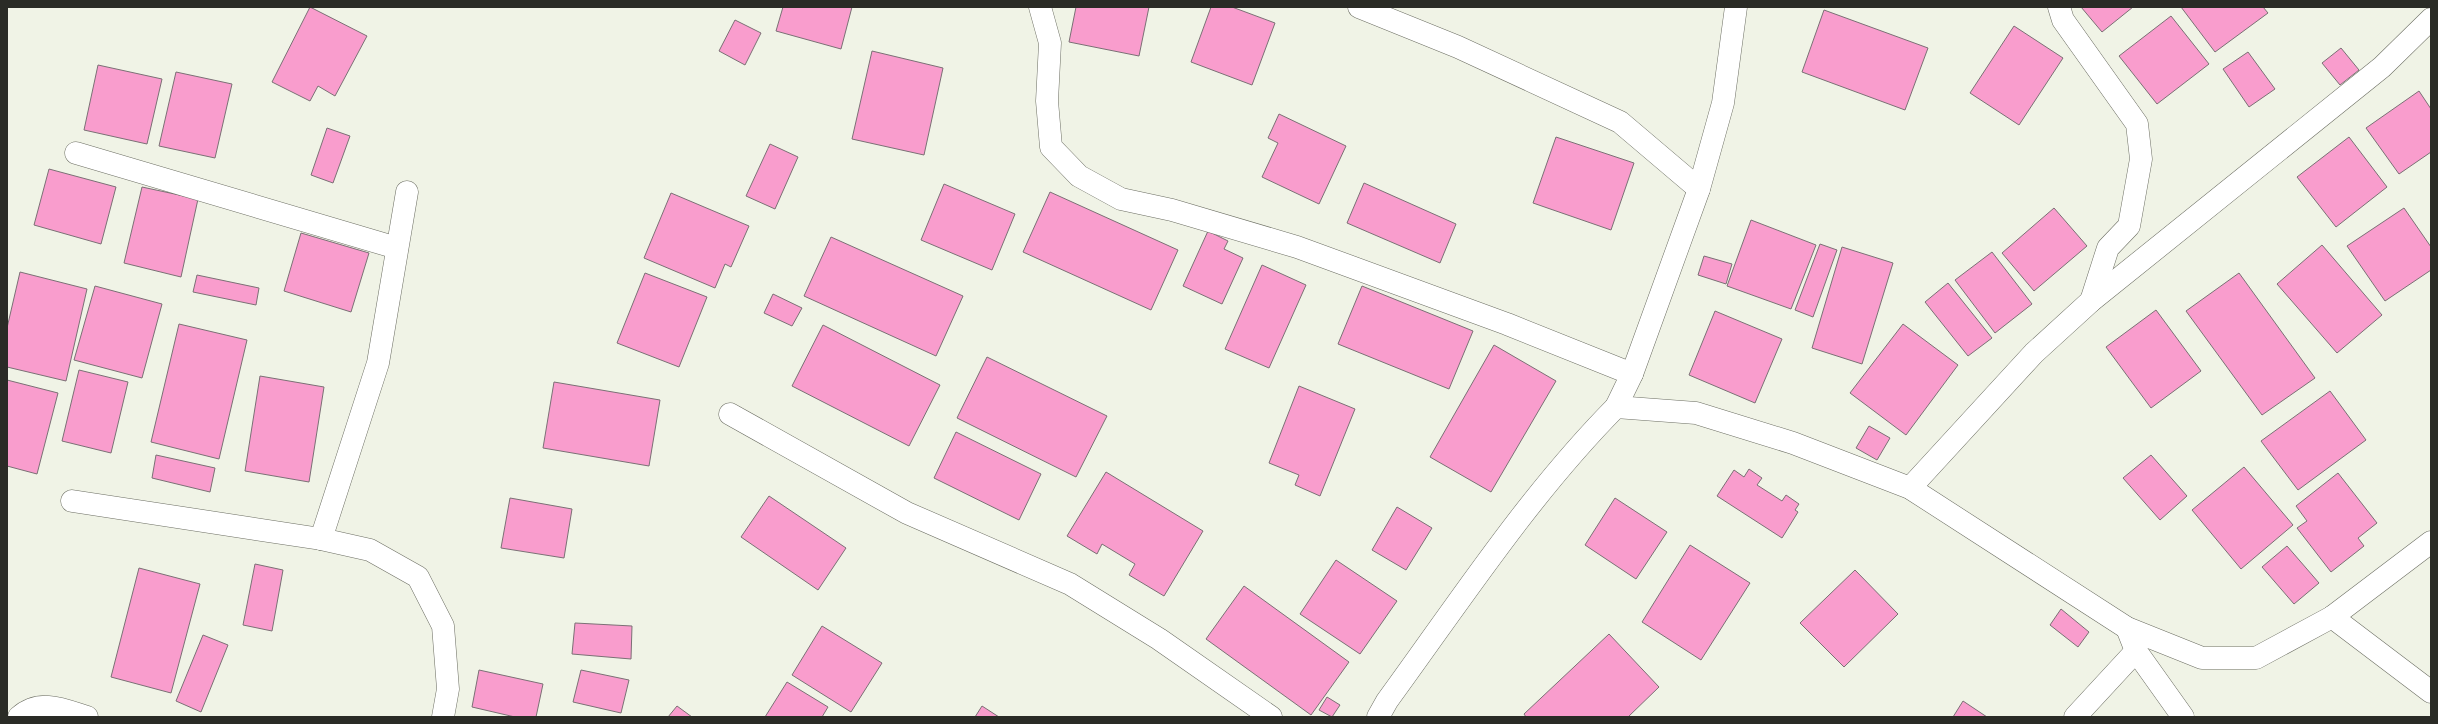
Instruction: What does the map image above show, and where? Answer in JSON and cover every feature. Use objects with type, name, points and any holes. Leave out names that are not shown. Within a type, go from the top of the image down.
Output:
[{"type":"street","points":[[1040,7],[1050,43],[1047,101],[1051,147],[1079,176],[1121,199],[1172,210],[1297,248],[1507,324],[1632,374]]},
{"type":"street","points":[[1359,7],[1458,47],[1620,122],[1699,189]]},
{"type":"street","points":[[1378,717],[1392,694],[1571,454],[1616,407],[1632,374],[1699,189],[1723,103],[1736,7]]},
{"type":"street","points":[[2059,7],[2063,20],[2137,124],[2141,159],[2129,226],[2108,248],[2091,301]]},
{"type":"street","points":[[1910,488],[2034,353],[2091,301],[2382,67],[2431,19]]},
{"type":"street","points":[[76,153],[397,248]]},
{"type":"street","points":[[321,539],[378,363],[407,192]]},
{"type":"street","points":[[1616,407],[1696,413],[1793,443],[1910,488],[2127,628],[2202,658],[2256,658],[2332,617],[2431,542]]},
{"type":"street","points":[[730,414],[907,513],[1070,584],[1159,639],[1271,717]]},
{"type":"street","points":[[72,501],[321,539],[370,550],[418,577],[442,626],[448,689],[444,717]]},
{"type":"street","points":[[2332,617],[2431,692]]},
{"type":"street","points":[[2127,628],[2136,651],[2184,717]]},
{"type":"street","points":[[2075,717],[2136,651]]},
{"type":"street","points":[[19,717],[25,712],[51,705],[87,717]]},
{"type":"building","points":[[310,7],[367,36],[335,96],[318,86],[310,101],[272,82]]},
{"type":"building","points":[[783,7],[852,7],[841,49],[776,31]]},
{"type":"building","points":[[1076,7],[1149,7],[1139,56],[1069,42]]},
{"type":"building","points":[[1211,7],[1232,7],[1275,23],[1252,85],[1191,62]]},
{"type":"building","points":[[2081,7],[2133,7],[2102,32]]},
{"type":"building","points":[[2181,7],[2263,7],[2268,13],[2215,52]]},
{"type":"building","points":[[1824,10],[1928,48],[1905,110],[1802,72]]},
{"type":"building","points":[[2171,16],[2209,64],[2157,104],[2119,56]]},
{"type":"building","points":[[735,20],[761,33],[745,65],[719,51]]},
{"type":"building","points":[[2014,26],[2063,58],[2019,125],[1970,93]]},
{"type":"building","points":[[2341,48],[2359,70],[2340,85],[2322,63]]},
{"type":"building","points":[[872,51],[943,68],[924,155],[852,139]]},
{"type":"building","points":[[2248,52],[2275,89],[2249,107],[2223,69]]},
{"type":"building","points":[[98,65],[162,79],[147,144],[84,130]]},
{"type":"building","points":[[176,72],[232,84],[215,158],[159,146]]},
{"type":"building","points":[[2419,91],[2431,109],[2431,152],[2399,174],[2366,128]]},
{"type":"building","points":[[1279,114],[1346,146],[1319,204],[1262,177],[1278,143],[1268,138]]},
{"type":"building","points":[[327,128],[350,136],[333,183],[311,175]]},
{"type":"building","points":[[1556,137],[1634,163],[1611,230],[1533,203]]},
{"type":"building","points":[[2349,137],[2387,187],[2336,227],[2297,177]]},
{"type":"building","points":[[770,144],[798,157],[775,209],[746,196]]},
{"type":"building","points":[[49,169],[116,187],[101,244],[34,225]]},
{"type":"building","points":[[1364,183],[1456,224],[1440,263],[1347,223]]},
{"type":"building","points":[[944,184],[1015,214],[992,270],[921,240]]},
{"type":"building","points":[[142,187],[198,199],[181,277],[124,263]]},
{"type":"building","points":[[1050,192],[1178,250],[1151,310],[1023,252]]},
{"type":"building","points":[[671,193],[749,226],[731,267],[725,264],[715,288],[644,258]]},
{"type":"building","points":[[2054,208],[2087,246],[2034,291],[2002,253]]},
{"type":"building","points":[[2404,208],[2431,247],[2431,270],[2385,301],[2347,246]]},
{"type":"building","points":[[1751,220],[1816,245],[1791,309],[1727,286]]},
{"type":"building","points":[[1208,231],[1228,241],[1224,249],[1243,258],[1222,304],[1183,286]]},
{"type":"building","points":[[301,233],[369,253],[351,312],[284,291]]},
{"type":"building","points":[[831,237],[963,296],[936,356],[804,296]]},
{"type":"building","points":[[1820,244],[1837,250],[1813,317],[1795,310]]},
{"type":"building","points":[[2322,245],[2382,315],[2337,353],[2277,284]]},
{"type":"building","points":[[1842,247],[1893,263],[1862,364],[1812,348]]},
{"type":"building","points":[[1992,252],[2032,304],[1995,333],[1955,280]]},
{"type":"building","points":[[1704,256],[1732,264],[1726,284],[1698,275]]},
{"type":"building","points":[[1262,265],[1306,285],[1269,368],[1225,349]]},
{"type":"building","points":[[20,272],[87,289],[66,381],[7,367],[7,328]]},
{"type":"building","points":[[645,273],[707,297],[679,367],[617,343]]},
{"type":"building","points":[[2239,273],[2315,378],[2262,415],[2186,311]]},
{"type":"building","points":[[197,275],[259,288],[256,305],[193,292]]},
{"type":"building","points":[[1948,283],[1992,338],[1968,356],[1925,302]]},
{"type":"building","points":[[95,286],[162,304],[142,378],[74,360]]},
{"type":"building","points":[[1362,286],[1473,331],[1449,389],[1338,344]]},
{"type":"building","points":[[773,294],[802,308],[792,326],[764,313]]},
{"type":"building","points":[[2156,310],[2201,371],[2151,408],[2106,347]]},
{"type":"building","points":[[1715,311],[1782,339],[1755,403],[1689,375]]},
{"type":"building","points":[[179,324],[247,340],[219,459],[151,442]]},
{"type":"building","points":[[1903,324],[1958,365],[1906,435],[1850,393]]},
{"type":"building","points":[[823,325],[940,385],[909,446],[792,386]]},
{"type":"building","points":[[1494,345],[1556,381],[1491,492],[1430,457]]},
{"type":"building","points":[[987,357],[1107,416],[1076,477],[957,418]]},
{"type":"building","points":[[79,370],[128,382],[111,453],[62,441]]},
{"type":"building","points":[[260,376],[324,387],[309,482],[245,471]]},
{"type":"building","points":[[7,380],[58,393],[37,474],[7,466]]},
{"type":"building","points":[[554,382],[660,400],[649,466],[543,448]]},
{"type":"building","points":[[1299,386],[1355,409],[1320,496],[1295,485],[1299,475],[1269,463]]},
{"type":"building","points":[[2330,391],[2366,440],[2298,490],[2261,441]]},
{"type":"building","points":[[1869,426],[1890,438],[1877,460],[1856,448]]},
{"type":"building","points":[[956,432],[1041,474],[1019,520],[934,478]]},
{"type":"building","points":[[156,455],[215,468],[210,492],[152,478]]},
{"type":"building","points":[[2151,455],[2187,496],[2160,520],[2123,478]]},
{"type":"building","points":[[2244,467],[2293,525],[2241,569],[2192,510]]},
{"type":"building","points":[[1749,469],[1762,478],[1757,485],[1782,501],[1786,495],[1799,504],[1795,510],[1798,512],[1782,538],[1717,496],[1734,470],[1744,477]]},
{"type":"building","points":[[1106,472],[1203,531],[1164,596],[1129,575],[1135,564],[1102,544],[1097,554],[1067,536]]},
{"type":"building","points":[[2338,473],[2377,523],[2358,538],[2364,546],[2331,572],[2297,528],[2307,521],[2296,506]]},
{"type":"building","points":[[769,496],[846,548],[818,590],[741,537]]},
{"type":"building","points":[[510,498],[572,509],[564,558],[501,548]]},
{"type":"building","points":[[1615,498],[1667,532],[1636,579],[1585,545]]},
{"type":"building","points":[[1397,507],[1432,528],[1406,570],[1372,550]]},
{"type":"building","points":[[1690,545],[1750,583],[1701,660],[1642,622]]},
{"type":"building","points":[[2287,546],[2319,583],[2294,604],[2262,567]]},
{"type":"building","points":[[1336,560],[1397,601],[1360,654],[1300,614]]},
{"type":"building","points":[[255,564],[283,570],[272,631],[243,625]]},
{"type":"building","points":[[139,568],[200,584],[171,693],[111,677]]},
{"type":"building","points":[[1855,570],[1898,614],[1844,667],[1800,623]]},
{"type":"building","points":[[1244,586],[1349,662],[1311,715],[1206,639]]},
{"type":"building","points":[[2061,609],[2089,632],[2078,647],[2050,625]]},
{"type":"building","points":[[575,623],[632,626],[631,659],[572,654]]},
{"type":"building","points":[[822,626],[882,663],[851,712],[792,675]]},
{"type":"building","points":[[1609,634],[1659,687],[1628,717],[1526,717],[1524,714]]},
{"type":"building","points":[[203,635],[228,645],[201,712],[176,701]]},
{"type":"building","points":[[479,670],[543,684],[536,717],[515,717],[472,707]]},
{"type":"building","points":[[581,670],[629,680],[621,713],[573,702]]},
{"type":"building","points":[[787,682],[828,707],[822,717],[765,717]]},
{"type":"building","points":[[1327,697],[1340,705],[1332,717],[1319,710]]},
{"type":"building","points":[[1963,701],[1987,717],[1953,717]]},
{"type":"building","points":[[677,706],[692,717],[668,717]]},
{"type":"building","points":[[982,706],[999,717],[975,717]]}]
